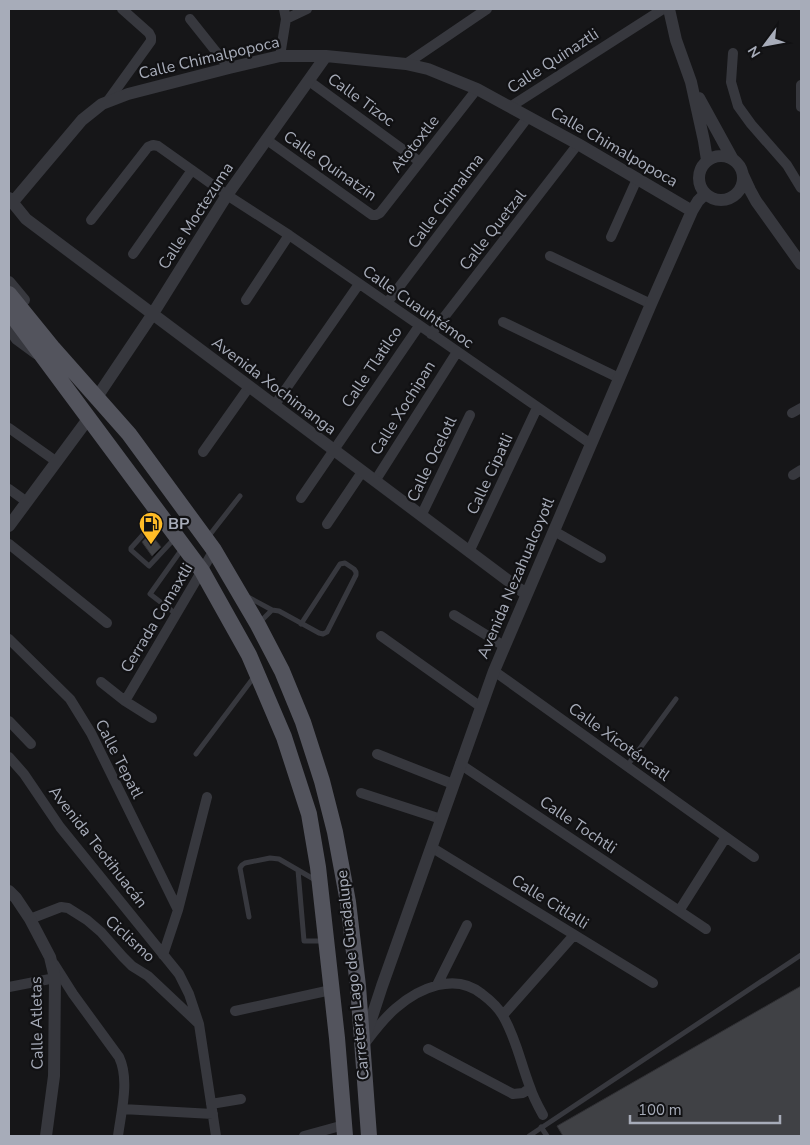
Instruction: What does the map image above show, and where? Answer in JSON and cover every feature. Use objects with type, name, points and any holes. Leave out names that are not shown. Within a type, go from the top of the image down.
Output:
[{"type":"main road","points":[[11,305],[47,352]]},
{"type":"main road","name":"Carretera Lago de Guadalupe","points":[[47,352],[97,397],[129,434],[210,545],[240,593],[282,671],[322,781],[335,832],[348,902],[358,986],[369,1136]]},
{"type":"main road","name":"Carretera Lago de Guadalupe","points":[[47,352],[88,419],[202,571],[249,655],[284,737],[309,814],[320,883],[337,1038],[344,1131]]},
{"type":"street","points":[[107,102],[151,41],[149,33],[122,9]]},
{"type":"street","points":[[280,56],[286,20],[284,9]]},
{"type":"street","points":[[286,20],[307,9]]},
{"type":"street","points":[[406,64],[487,9]]},
{"type":"street","name":"Calle Quinaztli","points":[[510,107],[664,9]]},
{"type":"street","points":[[669,9],[676,40],[691,82],[707,160]]},
{"type":"street","points":[[190,19],[228,68]]},
{"type":"street","points":[[733,53],[731,82],[738,106],[787,165],[801,188]]},
{"type":"street","name":"Calle Chimalpopoca","points":[[11,200],[82,120],[102,104],[128,94],[280,56],[326,56],[406,64],[428,69],[477,89],[578,144],[692,211]]},
{"type":"street","name":"Calle Moctezuma","points":[[97,397],[152,315],[227,195],[326,56]]},
{"type":"street","name":"Calle Tizoc","points":[[309,81],[420,162]]},
{"type":"street","points":[[691,82],[732,158],[741,168],[750,190],[801,264]]},
{"type":"street","points":[[801,85],[801,107]]},
{"type":"street","name":"Atotoxtle","points":[[376,215],[380,213],[477,89]]},
{"type":"street","name":"Calle Chimalma","points":[[387,303],[528,117]]},
{"type":"street","name":"Calle Quinatzin","points":[[267,140],[372,215],[376,215]]},
{"type":"street","name":"Calle Quetzal","points":[[431,334],[578,144]]},
{"type":"street","name":"Calle Cuauhtémoc","points":[[91,220],[148,147],[152,145],[158,146],[591,444]]},
{"type":"street","points":[[732,158],[715,156],[707,160],[699,173],[698,181],[701,188],[711,198],[744,201],[767,214]]},
{"type":"street","points":[[133,254],[192,170]]},
{"type":"street","points":[[725,200],[733,197],[739,191],[743,183],[743,175]]},
{"type":"street","points":[[611,237],[637,179]]},
{"type":"street","name":"Avenida Nezahualcoyotl","points":[[362,1047],[494,670],[650,304],[692,211],[698,201],[706,194]]},
{"type":"street","name":"Avenida Xochimanga","points":[[11,200],[26,220],[526,594]]},
{"type":"street","points":[[246,300],[289,235]]},
{"type":"street","points":[[550,256],[650,304]]},
{"type":"street","name":"Carretera Lago de Guadalupe","points":[[9,282],[30,308],[47,352]]},
{"type":"street","points":[[274,406],[359,284]]},
{"type":"street","points":[[503,322],[619,378]]},
{"type":"street","name":"Calle Tlatilco","points":[[302,498],[419,326]]},
{"type":"street","name":"Carretera Lago de Guadalupe","points":[[9,328],[17,339],[47,352]]},
{"type":"street","name":"Calle Xochipan","points":[[375,481],[457,352]]},
{"type":"street","points":[[203,452],[249,387]]},
{"type":"street","name":"Calle Cipatli","points":[[469,552],[537,408]]},
{"type":"street","name":"Calle Ocelotl","points":[[421,516],[470,416]]},
{"type":"street","points":[[9,526],[88,419]]},
{"type":"street","points":[[9,428],[57,462]]},
{"type":"street","points":[[327,524],[362,472]]},
{"type":"street","points":[[9,489],[27,502]]},
{"type":"street","points":[[554,532],[601,558]]},
{"type":"street","points":[[9,544],[107,624]]},
{"type":"street","name":"Cerrada Comaxtli","points":[[125,701],[202,571],[210,545]]},
{"type":"street","points":[[454,615],[504,646]]},
{"type":"street","points":[[381,636],[481,707]]},
{"type":"street","name":"Calle Tepatl","points":[[9,639],[70,699],[91,733],[178,910]]},
{"type":"street","name":"Calle Xicoténcatl","points":[[494,670],[754,858]]},
{"type":"street","name":"Cerrada Comaxtli","points":[[101,682],[125,701],[152,718]]},
{"type":"street","points":[[9,721],[32,744]]},
{"type":"street","points":[[377,754],[454,784]]},
{"type":"street","name":"Avenida Teotihuacán","points":[[9,757],[24,774],[60,827],[179,974],[189,994],[199,1024],[216,1136]]},
{"type":"street","name":"Calle Tochtli","points":[[460,764],[706,929]]},
{"type":"street","points":[[361,792],[441,819]]},
{"type":"street","points":[[163,955],[178,910],[206,797]]},
{"type":"street","points":[[679,911],[726,837]]},
{"type":"street","name":"Calle Citlalli","points":[[431,847],[653,983]]},
{"type":"street","name":"Calle Atletas","points":[[9,891],[30,919],[50,957],[56,978],[54,1076],[46,1136]]},
{"type":"street","name":"Ciclismo","points":[[30,919],[61,907],[68,908],[101,932],[122,957],[148,976],[199,1024]]},
{"type":"street","points":[[437,985],[467,925]]},
{"type":"street","points":[[502,1015],[574,935]]},
{"type":"street","points":[[50,957],[73,994],[119,1057],[122,1064],[124,1073],[118,1136]]},
{"type":"street","points":[[9,987],[56,978]]},
{"type":"street","points":[[362,1047],[395,1008],[408,999],[437,985],[469,985],[489,1000],[502,1015],[516,1047],[530,1088],[543,1115]]},
{"type":"street","points":[[358,986],[370,990],[382,986]]},
{"type":"street","points":[[235,1010],[331,990]]},
{"type":"street","points":[[428,1049],[513,1094],[523,1093],[530,1088]]},
{"type":"street","points":[[122,1109],[212,1108],[241,1098]]},
{"type":"street","points":[[304,1136],[344,1131]]},
{"type":"lane","points":[[210,545],[240,496]]},
{"type":"lane","points":[[161,514],[131,550],[149,566],[180,541]]},
{"type":"lane","points":[[176,614],[150,594],[180,541]]},
{"type":"lane","points":[[240,593],[272,610],[279,611],[301,624],[319,634],[323,634],[327,632],[356,575],[354,569],[344,563],[340,564],[301,624]]},
{"type":"lane","points":[[258,625],[272,610]]},
{"type":"lane","points":[[196,754],[256,673]]},
{"type":"lane","points":[[627,766],[676,699]]},
{"type":"lane","points":[[249,917],[240,868],[245,863],[270,858],[279,859],[320,883]]},
{"type":"lane","points":[[298,870],[304,941],[326,941]]},
{"type":"lane","points":[[530,1136],[801,955]]},
{"type":"lane","points":[[542,1127],[547,1136]]},
{"type":"building","name":"BP","points":[[150,533],[161,547],[152,556],[142,542]]},
{"type":"building","points":[[801,986],[801,1136],[563,1136],[557,1126]]},
{"type":"place","name":"BP","points":[[151,545]]}]
